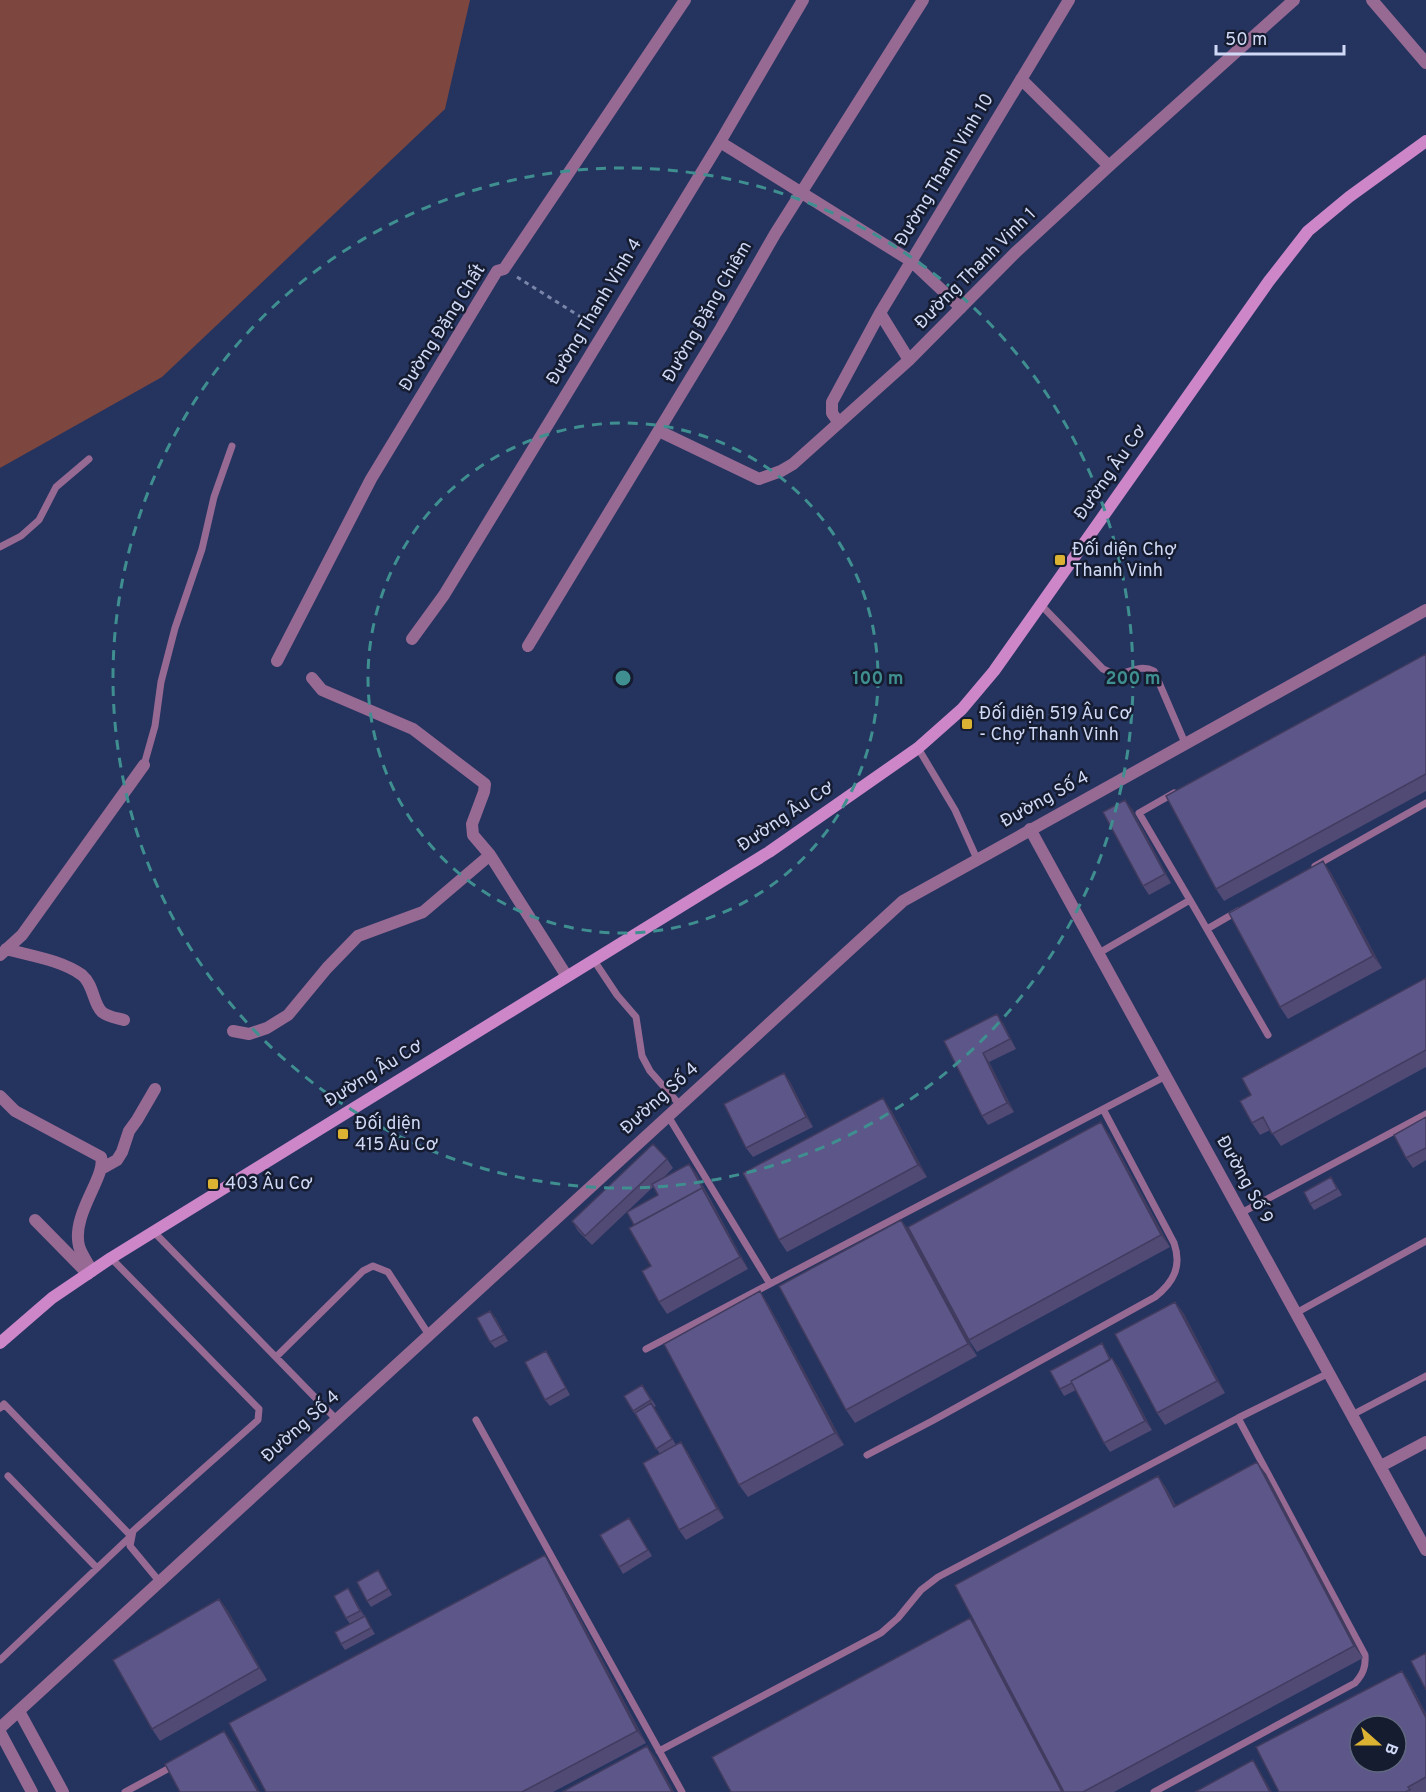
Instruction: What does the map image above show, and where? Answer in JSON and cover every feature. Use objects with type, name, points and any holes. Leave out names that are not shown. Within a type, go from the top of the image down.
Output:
[{"type":"main road","name":"Đường Âu Cơ","points":[[0,1343],[52,1298],[111,1258],[566,975],[769,852],[918,748],[969,701],[994,671],[1269,281],[1308,231],[1426,141]]},
{"type":"street","name":"Đường Đặng Chất","points":[[277,661],[371,479],[497,271],[504,269],[685,0]]},
{"type":"street","name":"Đường Thanh Vinh 4","points":[[412,639],[444,595],[720,142],[803,0]]},
{"type":"street","name":"Đường Đặng Chiêm","points":[[528,646],[721,328],[774,234],[923,0]]},
{"type":"street","name":"Đường Thanh Vinh 10","points":[[839,423],[832,413],[832,402],[880,313],[1069,0]]},
{"type":"street","name":"Đường Thanh Vinh 1","points":[[659,431],[759,479],[793,464],[909,360],[1015,254],[1109,166],[1294,0]]},
{"type":"street","points":[[1372,0],[1426,63]]},
{"type":"street","points":[[1021,79],[1109,166]]},
{"type":"street","points":[[720,142],[911,261],[961,308]]},
{"type":"street","points":[[880,313],[909,360]]},
{"type":"street","name":"Đường Số 4","points":[[0,1730],[159,1581],[903,901],[1426,610]]},
{"type":"street","points":[[312,678],[322,690],[414,729],[485,784],[472,824],[473,835],[490,855],[566,975]]},
{"type":"street","points":[[3,952],[22,935],[144,765]]},
{"type":"street","name":"Đường Số 9","points":[[1030,829],[1426,1550]]},
{"type":"street","points":[[233,1031],[249,1034],[267,1028],[288,1015],[327,968],[358,936],[423,912],[490,855]]},
{"type":"street","points":[[3,952],[64,965],[83,976],[92,989],[100,1010],[124,1020]]},
{"type":"street","points":[[101,1169],[117,1160],[129,1131],[155,1089]]},
{"type":"street","points":[[0,1096],[15,1111],[101,1157],[101,1169],[84,1205],[78,1229],[80,1248],[90,1272]]},
{"type":"street","points":[[35,1220],[90,1272]]},
{"type":"street","points":[[1381,1466],[1426,1442]]},
{"type":"street","points":[[19,1711],[63,1792]]},
{"type":"street","points":[[0,1730],[32,1792]]},
{"type":"lane","points":[[144,765],[155,726],[161,682],[175,628],[202,549],[214,497],[232,446]]},
{"type":"lane","points":[[0,547],[21,536],[39,519],[56,487],[89,459]]},
{"type":"lane","points":[[1041,605],[1103,669],[1117,675],[1139,668],[1154,671],[1185,743]]},
{"type":"lane","points":[[918,748],[955,810],[977,859]]},
{"type":"lane","points":[[1180,790],[1139,813],[1268,1035]]},
{"type":"lane","points":[[1306,872],[1426,803]]},
{"type":"lane","points":[[1099,953],[1190,900]]},
{"type":"lane","points":[[1207,929],[1246,906]]},
{"type":"lane","points":[[593,959],[617,995],[636,1017],[642,1056],[650,1071],[680,1106]]},
{"type":"lane","points":[[646,1349],[1166,1076]]},
{"type":"lane","points":[[867,1455],[1155,1297],[1169,1283],[1178,1260],[1173,1243],[1103,1109]]},
{"type":"lane","points":[[1241,1213],[1426,1114]]},
{"type":"lane","points":[[668,1116],[770,1284]]},
{"type":"lane","points":[[154,1232],[336,1419]]},
{"type":"lane","points":[[1296,1313],[1426,1241]]},
{"type":"lane","points":[[0,1660],[134,1531],[258,1420],[260,1415],[260,1409],[111,1258]]},
{"type":"lane","points":[[276,1357],[363,1271],[374,1266],[388,1272],[429,1335]]},
{"type":"lane","points":[[659,1751],[880,1633],[898,1618],[921,1590],[938,1577],[1238,1418],[1329,1373]]},
{"type":"lane","points":[[1352,1415],[1426,1376]]},
{"type":"lane","points":[[0,1408],[4,1404],[131,1536],[132,1550],[159,1581]]},
{"type":"lane","points":[[1154,1792],[1355,1683],[1366,1665],[1365,1655],[1238,1418]]},
{"type":"lane","points":[[476,1420],[682,1792]]},
{"type":"lane","points":[[8,1476],[96,1568]]},
{"type":"lane","points":[[545,1567],[555,1561]]},
{"type":"lane","points":[[125,1792],[139,1789],[179,1763]]},
{"type":"path","points":[[504,269],[604,331]]},
{"type":"shaded area","points":[[0,0],[470,0],[445,109],[162,377],[0,468]]},
{"type":"building","points":[[1426,654],[1426,774],[1216,889],[1166,796]]},
{"type":"building","points":[[1125,800],[1165,874],[1143,886],[1103,812]]},
{"type":"building","points":[[1323,861],[1373,956],[1280,1007],[1229,913]]},
{"type":"building","points":[[1426,978],[1426,1050],[1272,1134],[1263,1117],[1252,1123],[1240,1101],[1251,1095],[1242,1078]]},
{"type":"building","points":[[997,1014],[1010,1039],[983,1053],[1007,1103],[982,1116],[944,1041]]},
{"type":"building","points":[[784,1073],[806,1117],[746,1148],[724,1104]]},
{"type":"building","points":[[883,1098],[918,1165],[779,1240],[743,1173]]},
{"type":"building","points":[[1426,1117],[1426,1148],[1406,1158],[1394,1135]]},
{"type":"building","points":[[1101,1122],[1161,1235],[969,1340],[908,1227]]},
{"type":"building","points":[[653,1144],[667,1159],[585,1236],[572,1221]]},
{"type":"building","points":[[689,1164],[703,1189],[634,1225],[627,1212],[658,1195],[652,1184]]},
{"type":"building","points":[[1331,1177],[1337,1189],[1310,1204],[1304,1192]]},
{"type":"building","points":[[702,1188],[740,1257],[659,1302],[642,1271],[651,1266],[629,1228]]},
{"type":"building","points":[[901,1220],[968,1344],[846,1410],[779,1286]]},
{"type":"building","points":[[760,1291],[835,1433],[739,1485],[664,1344]]},
{"type":"building","points":[[1175,1302],[1217,1381],[1157,1413],[1115,1334]]},
{"type":"building","points":[[490,1311],[504,1335],[490,1342],[477,1318]]},
{"type":"building","points":[[1102,1343],[1110,1360],[1060,1389],[1050,1371]]},
{"type":"building","points":[[546,1351],[566,1388],[545,1400],[525,1362]]},
{"type":"building","points":[[1112,1358],[1145,1421],[1104,1443],[1071,1381]]},
{"type":"building","points":[[642,1385],[651,1400],[633,1411],[624,1396]]},
{"type":"building","points":[[651,1403],[672,1439],[656,1449],[635,1413]]},
{"type":"building","points":[[681,1442],[717,1509],[679,1530],[643,1463]]},
{"type":"building","points":[[1257,1462],[1354,1646],[1083,1792],[1064,1792],[955,1585],[1158,1476],[1174,1507]]},
{"type":"building","points":[[629,1518],[648,1550],[619,1567],[600,1535]]},
{"type":"building","points":[[545,1555],[637,1731],[522,1792],[266,1792],[229,1723]]},
{"type":"building","points":[[378,1570],[388,1589],[367,1601],[357,1582]]},
{"type":"building","points":[[348,1588],[360,1611],[346,1618],[334,1596]]},
{"type":"building","points":[[219,1599],[259,1668],[152,1729],[113,1660]]},
{"type":"building","points":[[365,1616],[371,1628],[341,1644],[335,1632]]},
{"type":"building","points":[[970,1618],[1062,1792],[731,1792],[712,1757]]},
{"type":"building","points":[[1426,1653],[1426,1690],[1411,1661]]},
{"type":"building","points":[[1402,1671],[1426,1718],[1426,1777],[1408,1787],[1410,1790],[1405,1792],[1279,1792],[1256,1747]]},
{"type":"building","points":[[224,1731],[258,1792],[180,1792],[165,1764]]},
{"type":"building","points":[[647,1746],[672,1792],[562,1792]]},
{"type":"building","points":[[1253,1760],[1270,1792],[1195,1792]]},
{"type":"place","name":"Đối diện Chợ Thanh Vinh","points":[[1060,560]]},
{"type":"place","name":"Đối diện 519 Âu Cơ - Chợ Thanh Vinh","points":[[967,724]]},
{"type":"place","name":"Đối diện 415 Âu Cơ","points":[[343,1134]]},
{"type":"place","name":"403 Âu Cơ","points":[[213,1184]]}]
